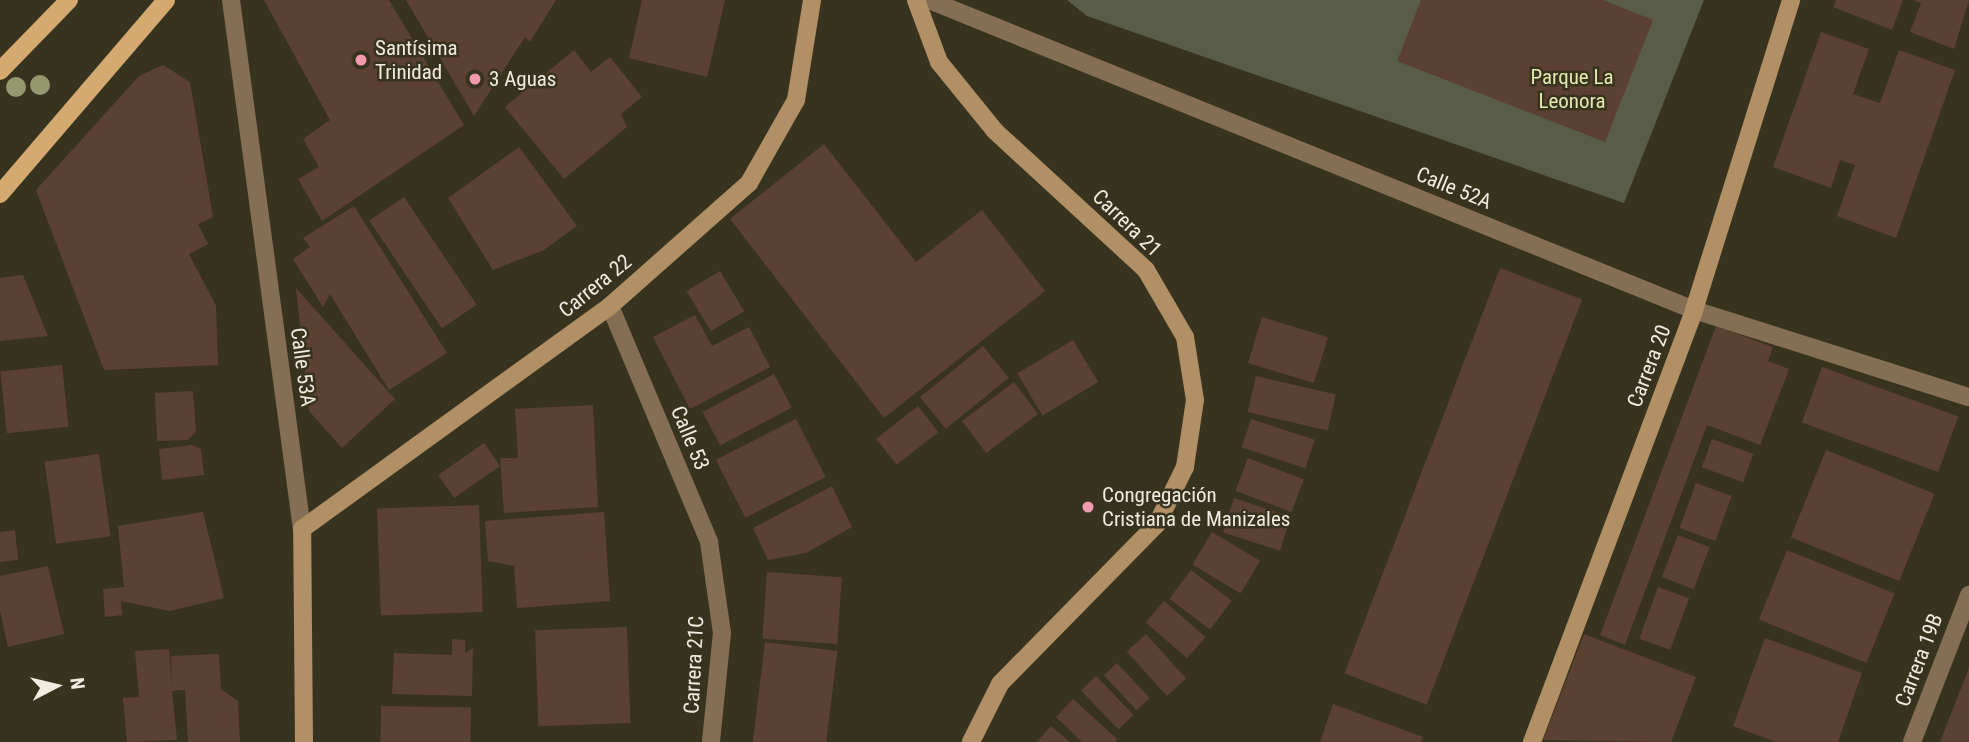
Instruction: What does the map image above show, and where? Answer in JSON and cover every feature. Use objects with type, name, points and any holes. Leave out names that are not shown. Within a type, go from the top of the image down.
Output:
[{"type":"main road","points":[[0,71],[69,0]]},
{"type":"main road","points":[[0,194],[166,0]]},
{"type":"main road","name":"Carrera 22","points":[[302,529],[610,306],[750,183],[796,100],[812,0]]},
{"type":"main road","name":"Carrera 21","points":[[916,0],[939,62],[995,131],[1146,270],[1185,337],[1195,400],[1185,467],[1157,524],[1000,684],[971,742]]},
{"type":"main road","name":"Carrera 20","points":[[1532,742],[1694,310],[1791,0]]},
{"type":"main road","name":"Calle 53A","points":[[302,529],[304,742]]},
{"type":"street","name":"Calle 53A","points":[[231,0],[302,529]]},
{"type":"street","name":"Calle 52A","points":[[929,0],[1694,310],[1969,397]]},
{"type":"street","name":"Calle 53","points":[[610,306],[709,542],[718,590]]},
{"type":"street","name":"Carrera 21C","points":[[711,742],[722,634],[718,590]]},
{"type":"street","name":"Carrera 19B","points":[[1912,742],[1969,595]]},
{"type":"green space","name":"Parque La Leonora","points":[[1067,0],[1704,0],[1624,203],[1087,16]]},
{"type":"building","name":"Santísima Trinidad","points":[[264,0],[389,0],[464,125],[322,221],[298,179],[319,167],[303,139],[330,120]]},
{"type":"building","name":"3 Aguas","points":[[406,0],[556,0],[530,42],[525,37],[474,116]]},
{"type":"building","points":[[642,0],[725,0],[707,77],[629,58]]},
{"type":"building","points":[[1421,0],[1603,0],[1653,20],[1605,142],[1397,61]]},
{"type":"building","points":[[1836,0],[1903,0],[1892,30],[1833,7]]},
{"type":"building","points":[[1913,0],[1969,0],[1954,49],[1910,32],[1921,3]]},
{"type":"building","points":[[1821,32],[1869,49],[1853,94],[1880,103],[1899,50],[1955,70],[1896,238],[1837,216],[1855,165],[1840,160],[1831,188],[1773,167]]},
{"type":"building","points":[[574,50],[591,72],[610,57],[642,97],[621,114],[627,127],[564,179],[505,107]]},
{"type":"building","points":[[163,65],[190,82],[213,217],[198,224],[208,244],[189,254],[216,306],[218,365],[104,370],[36,190],[139,76]]},
{"type":"building","points":[[824,144],[916,262],[982,210],[1045,291],[884,418],[730,219]]},
{"type":"building","points":[[519,147],[577,226],[544,250],[493,270],[448,198]]},
{"type":"building","points":[[404,197],[477,305],[442,328],[369,220]]},
{"type":"building","points":[[354,206],[447,353],[389,390],[330,294],[323,307],[293,259],[310,247],[303,238]]},
{"type":"building","points":[[1500,268],[1582,300],[1427,705],[1344,673]]},
{"type":"building","points":[[720,271],[744,311],[711,331],[687,291]]},
{"type":"building","points":[[23,275],[48,336],[0,341],[0,278]]},
{"type":"building","points":[[296,288],[395,399],[342,448],[309,411]]},
{"type":"building","points":[[695,315],[712,346],[749,327],[770,367],[690,409],[653,337]]},
{"type":"building","points":[[1262,317],[1328,337],[1314,383],[1248,363]]},
{"type":"building","points":[[1716,326],[1773,347],[1768,361],[1789,369],[1760,445],[1707,425],[1625,645],[1600,635]]},
{"type":"building","points":[[1073,340],[1098,382],[1043,415],[1017,373]]},
{"type":"building","points":[[983,346],[1009,378],[946,429],[920,397]]},
{"type":"building","points":[[62,365],[68,427],[7,433],[0,371]]},
{"type":"building","points":[[1822,367],[1958,417],[1938,472],[1802,422]]},
{"type":"building","points":[[774,374],[792,408],[720,446],[702,412]]},
{"type":"building","points":[[1256,376],[1336,394],[1328,430],[1248,412]]},
{"type":"building","points":[[1014,382],[1038,414],[986,453],[962,421]]},
{"type":"building","points":[[193,391],[196,431],[188,440],[157,441],[155,393]]},
{"type":"building","points":[[593,405],[598,507],[504,513],[500,458],[518,458],[515,409]]},
{"type":"building","points":[[918,406],[938,432],[897,465],[876,439]]},
{"type":"building","points":[[796,419],[826,477],[745,518],[716,460]]},
{"type":"building","points":[[1251,419],[1315,440],[1305,468],[1242,448]]},
{"type":"building","points":[[1712,439],[1753,454],[1743,482],[1702,467]]},
{"type":"building","points":[[484,443],[500,466],[454,498],[438,475]]},
{"type":"building","points":[[192,445],[201,449],[204,475],[162,480],[159,449]]},
{"type":"building","points":[[1826,450],[1934,494],[1899,581],[1791,537]]},
{"type":"building","points":[[99,454],[111,536],[56,544],[45,462]]},
{"type":"building","points":[[1248,458],[1304,480],[1291,512],[1235,491]]},
{"type":"building","points":[[1696,483],[1732,496],[1715,541],[1680,528]]},
{"type":"building","points":[[832,486],[852,527],[806,553],[768,560],[753,528]]},
{"type":"building","points":[[1234,498],[1291,517],[1280,551],[1223,532]]},
{"type":"building","points":[[479,505],[483,612],[381,615],[377,509]]},
{"type":"building","points":[[203,512],[224,598],[170,611],[121,601],[122,615],[105,617],[103,589],[124,587],[118,526]]},
{"type":"building","points":[[604,512],[610,601],[517,608],[514,566],[488,561],[485,521]]},
{"type":"building","points":[[15,530],[18,560],[0,562],[0,532]]},
{"type":"building","points":[[1212,532],[1260,561],[1240,593],[1192,565]]},
{"type":"building","points":[[1678,535],[1710,547],[1694,589],[1662,577]]},
{"type":"building","points":[[1787,550],[1895,593],[1866,663],[1759,620]]},
{"type":"building","points":[[48,566],[64,634],[8,647],[0,611],[0,576]]},
{"type":"building","points":[[1191,570],[1232,601],[1210,629],[1169,599]]},
{"type":"building","points":[[767,572],[842,577],[837,644],[762,639]]},
{"type":"building","points":[[1658,587],[1689,598],[1670,650],[1639,639]]},
{"type":"building","points":[[1164,601],[1206,637],[1187,658],[1146,622]]},
{"type":"building","points":[[627,627],[630,723],[538,726],[535,630]]},
{"type":"building","points":[[1146,634],[1186,679],[1167,696],[1127,651]]},
{"type":"building","points":[[1584,634],[1696,677],[1671,742],[1543,740]]},
{"type":"building","points":[[1765,638],[1862,673],[1838,742],[1776,742],[1733,726]]},
{"type":"building","points":[[452,639],[465,640],[465,653],[473,648],[472,696],[392,694],[394,653],[452,655]]},
{"type":"building","points":[[765,642],[837,651],[826,742],[753,742]]},
{"type":"building","points":[[169,649],[172,687],[171,656],[219,654],[221,689],[238,701],[240,742],[188,742],[185,690],[172,691],[177,740],[127,742],[123,698],[139,697],[135,651]]},
{"type":"building","points":[[1117,663],[1150,698],[1137,710],[1104,675]]},
{"type":"building","points":[[1969,668],[1969,742],[1940,742]]},
{"type":"building","points":[[1096,676],[1134,715],[1118,729],[1081,691]]},
{"type":"building","points":[[1073,699],[1117,739],[1115,742],[1082,742],[1056,717]]},
{"type":"building","points":[[1333,704],[1423,737],[1421,742],[1320,742]]},
{"type":"building","points":[[381,706],[471,708],[470,742],[380,742]]},
{"type":"building","points":[[1051,726],[1070,742],[1037,742]]},
{"type":"place","name":"Santísima Trinidad","points":[[361,60]]},
{"type":"place","name":"3 Aguas","points":[[475,79]]},
{"type":"place","name":"Congregación Cristiana de Manizales","points":[[1088,507]]}]
